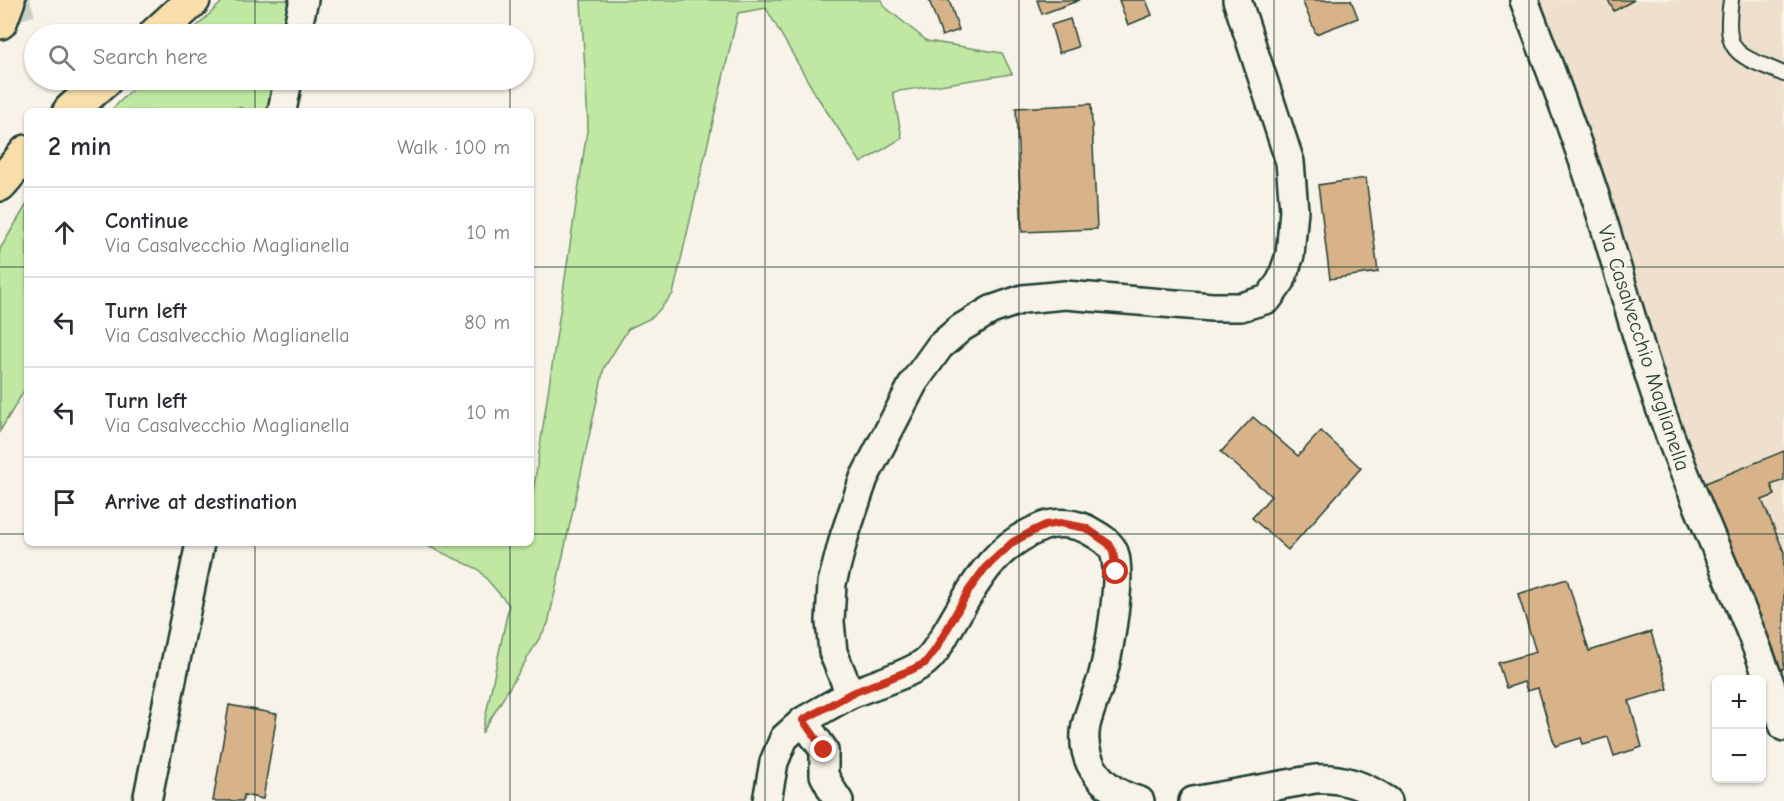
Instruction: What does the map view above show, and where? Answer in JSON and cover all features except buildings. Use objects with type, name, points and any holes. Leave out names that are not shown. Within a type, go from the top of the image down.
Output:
[{"type":"highway","points":[[0,22],[8,0]]},
{"type":"highway","points":[[167,24],[193,0]]},
{"type":"highway","points":[[73,108],[94,90]]},
{"type":"highway","points":[[0,184],[24,156]]},
{"type":"street","points":[[298,24],[304,0]]},
{"type":"street","points":[[850,694],[833,652],[830,622],[832,583],[841,548],[864,478],[914,382],[940,346],[961,328],[991,310],[1023,298],[1065,295],[1212,308],[1241,308],[1268,299],[1281,281],[1290,255],[1294,210],[1290,162],[1237,0]]},
{"type":"street","name":"Via Casalvecchio Maglianella","points":[[1524,0],[1590,181],[1648,373],[1680,463],[1751,630],[1784,727]]},
{"type":"street","points":[[283,108],[286,90]]},
{"type":"street","points":[[767,801],[774,762],[784,738],[803,720],[850,694],[925,663],[936,649],[979,575],[1013,542],[1046,525],[1060,523],[1080,526],[1094,532],[1109,544],[1113,551],[1116,572],[1108,652],[1086,724],[1085,751],[1089,763],[1101,781],[1116,791],[1140,801]]},
{"type":"street","points":[[147,801],[199,546]]},
{"type":"street","points":[[803,720],[824,750],[824,775],[839,801]]},
{"type":"street","points":[[1193,801],[1316,778],[1329,778],[1361,786],[1388,801]]},
{"type":"lane","points":[[1731,0],[1727,26],[1732,45],[1739,53],[1784,74]]},
{"type":"shaded area","points":[[1541,0],[1784,0],[1784,699],[1704,494]]},
{"type":"green space","points":[[224,0],[292,0],[287,24],[199,24]]},
{"type":"green space","points":[[581,0],[882,0],[885,7],[927,41],[1002,53],[1012,74],[893,92],[902,138],[861,163],[816,95],[766,8],[738,13],[673,294],[653,317],[628,329],[604,368],[548,624],[482,733],[509,605],[478,569],[428,546],[534,546],[534,487],[588,124]]},
{"type":"green space","points":[[132,90],[274,90],[271,108],[113,108]]},
{"type":"green space","points":[[24,209],[24,391],[0,431],[0,249]]},
{"type":"tunnel","points":[[0,9],[30,0]]},
{"type":"route","points":[[824,750],[803,720],[850,694],[925,663],[936,649],[979,575],[1008,546],[1026,534],[1046,525],[1060,523],[1086,528],[1109,544],[1116,560],[1116,572]]}]
